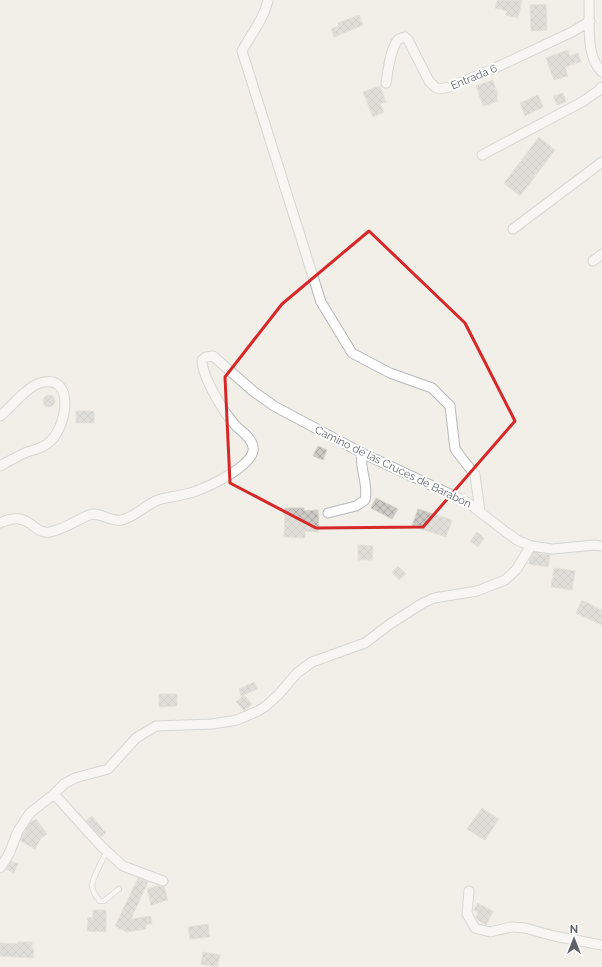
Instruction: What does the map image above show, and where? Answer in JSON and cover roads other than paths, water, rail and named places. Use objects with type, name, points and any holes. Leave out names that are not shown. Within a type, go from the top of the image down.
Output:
[{"type":"street","points":[[268,0],[259,24],[242,52],[321,302],[352,353],[390,373],[432,388],[450,406],[456,449],[475,475],[480,511]]},
{"type":"street","points":[[589,0],[590,51],[597,67],[602,72]]},
{"type":"street","name":"Entrada 6","points":[[386,83],[393,48],[397,40],[405,37],[429,81],[435,87],[440,89],[449,87],[491,70],[572,32],[590,21]]},
{"type":"street","points":[[482,155],[582,102],[598,92],[602,87]]},
{"type":"street","points":[[513,229],[602,162]]},
{"type":"street","points":[[593,261],[602,254]]},
{"type":"street","name":"Camino de las Cruces de Barabón","points":[[0,524],[15,518],[22,519],[30,522],[37,529],[47,532],[67,527],[90,515],[100,515],[115,521],[123,520],[158,500],[196,492],[243,466],[252,455],[254,448],[250,440],[235,426],[218,399],[202,367],[202,360],[206,357],[213,356],[253,391],[274,406],[362,453],[467,502],[518,540],[531,546],[552,549],[602,546]]},
{"type":"street","points":[[0,416],[28,390],[39,383],[49,382],[56,384],[64,393],[64,414],[61,424],[54,437],[47,444],[16,457],[0,466]]},
{"type":"street","points":[[328,513],[356,506],[365,500],[367,492],[360,462],[362,453]]},
{"type":"street","points":[[0,868],[9,854],[18,831],[30,813],[64,784],[75,778],[108,769],[136,738],[156,726],[218,723],[237,720],[258,711],[279,694],[297,673],[312,662],[365,643],[422,602],[434,598],[477,591],[505,580],[516,570],[531,546]]},
{"type":"street","points":[[54,794],[107,852],[123,866],[163,882]]},
{"type":"street","points":[[469,891],[467,914],[475,928],[490,932],[511,927],[525,928],[554,936],[602,945]]},
{"type":"lane","points":[[107,852],[92,881],[94,895],[100,901],[104,901],[118,888]]}]
